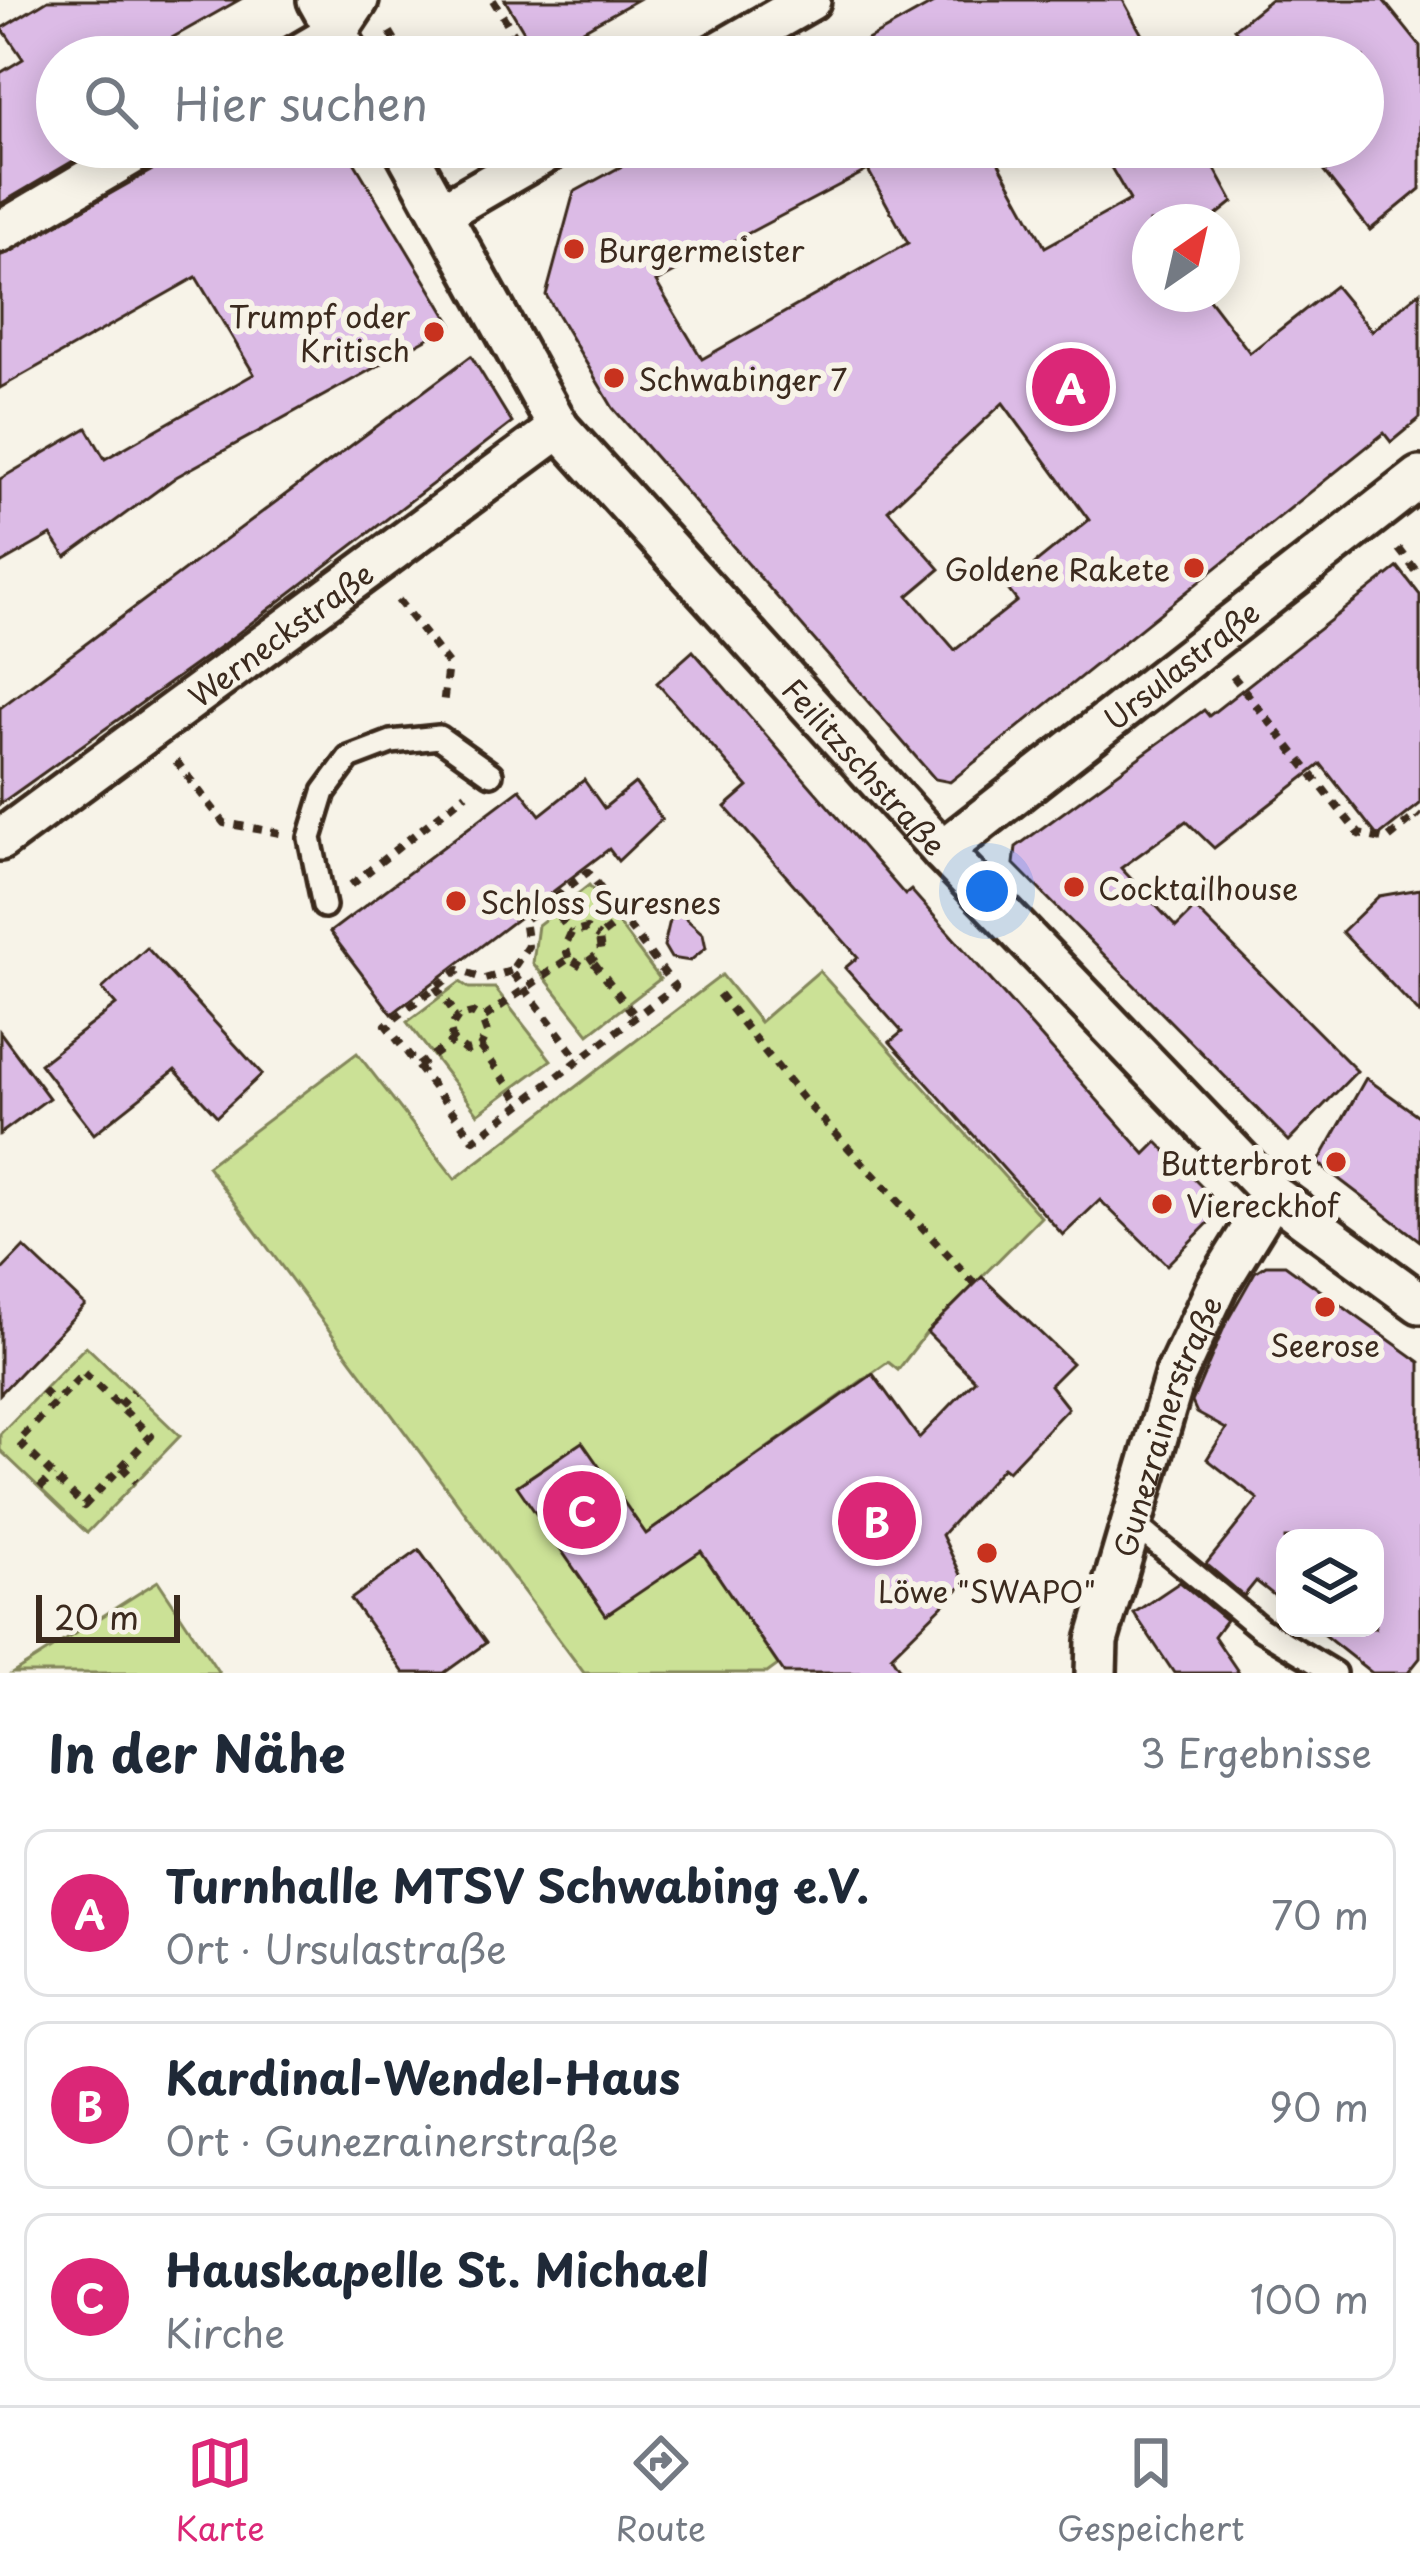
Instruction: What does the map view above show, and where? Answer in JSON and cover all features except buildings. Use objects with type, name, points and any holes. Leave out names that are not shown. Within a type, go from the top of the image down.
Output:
[{"type":"street","points":[[747,36],[810,0]]},
{"type":"street","points":[[0,232],[108,168]]},
{"type":"street","name":"Feilitzschstraße","points":[[417,168],[559,428],[942,851],[1273,1196],[1420,1303]]},
{"type":"street","points":[[443,212],[519,168]]},
{"type":"street","name":"Werneckstraße","points":[[0,840],[559,428]]},
{"type":"street","name":"Ursulastraße","points":[[942,851],[1420,477]]},
{"type":"street","name":"Gunezrainerstraße","points":[[1096,1673],[1097,1641],[1175,1376],[1217,1286],[1273,1196]]},
{"type":"lane","points":[[324,906],[310,838],[324,792],[349,758],[391,742],[439,737],[491,774]]},
{"type":"lane","points":[[1130,1522],[1261,1629],[1334,1673]]},
{"type":"path","points":[[493,0],[515,36]]},
{"type":"path","points":[[387,586],[448,664],[439,737]]},
{"type":"path","points":[[1208,643],[1359,834],[1386,840],[1417,815],[1420,818]]},
{"type":"path","points":[[167,751],[224,823],[310,838]]},
{"type":"path","points":[[324,906],[491,774]]},
{"type":"path","points":[[588,872],[675,987],[474,1140],[386,1025],[459,970],[485,979],[512,971],[528,946],[524,920],[549,902],[588,872]]},
{"type":"path","points":[[549,902],[572,933]]},
{"type":"path","points":[[599,937],[623,918]]},
{"type":"path","points":[[587,929],[599,937],[601,952],[594,963],[583,966],[569,958],[565,946],[572,933],[587,929]]},
{"type":"path","points":[[482,1019],[569,958]]},
{"type":"path","points":[[594,963],[635,1017]]},
{"type":"path","points":[[512,971],[579,1060]]},
{"type":"path","points":[[436,987],[458,1017]]},
{"type":"path","points":[[719,994],[804,1100],[975,1284]]},
{"type":"path","points":[[472,1013],[482,1019],[487,1033],[480,1047],[466,1051],[452,1041],[450,1029],[458,1017],[472,1013]]},
{"type":"path","points":[[418,1066],[452,1041]]},
{"type":"path","points":[[480,1047],[522,1103]]},
{"type":"path","points":[[84,1372],[151,1436],[84,1505],[18,1441],[55,1403],[84,1372]]},
{"type":"path","points":[[42,1390],[55,1403]]},
{"type":"path","points":[[119,1406],[133,1391]]},
{"type":"path","points":[[122,1467],[136,1482]]},
{"type":"path","points":[[40,1488],[53,1475]]},
{"type":"green space","points":[[589,885],[660,979],[589,1034],[533,963],[538,925]]},
{"type":"green space","points":[[819,971],[1041,1217],[927,1332],[898,1370],[888,1362],[646,1534],[582,1442],[518,1485],[606,1615],[692,1538],[778,1665],[767,1673],[584,1673],[207,1166],[357,1053],[455,1179],[722,975],[760,1022]]},
{"type":"green space","points":[[460,982],[469,988],[495,988],[551,1060],[478,1114],[407,1022]]},
{"type":"green space","points":[[86,1346],[180,1436],[87,1533],[0,1450],[0,1434]]},
{"type":"green space","points":[[158,1581],[219,1673],[13,1673]]},
{"type":"place","name":"Burgermeister","points":[[574,249]]},
{"type":"place","name":"Trumpf oder Kritisch","points":[[434,332]]},
{"type":"place","name":"Schwabinger 7","points":[[614,378]]},
{"type":"place","name":"Turnhalle MTSV Schwabing e.V.","points":[[1071,387]]},
{"type":"place","name":"Goldene Rakete","points":[[1194,568]]},
{"type":"place","name":"Cocktailhouse","points":[[1074,887]]},
{"type":"place","name":"Schloss Suresnes","points":[[456,901]]},
{"type":"place","name":"Butterbrot","points":[[1336,1162]]},
{"type":"place","name":"Viereckhof","points":[[1162,1204]]},
{"type":"place","name":"Seerose","points":[[1325,1307]]},
{"type":"place","name":"Hauskapelle St. Michael","points":[[582,1510]]},
{"type":"place","name":"Kardinal-Wendel-Haus","points":[[877,1521]]},
{"type":"place","name":"Löwe \"SWAPO\"","points":[[987,1553]]}]
